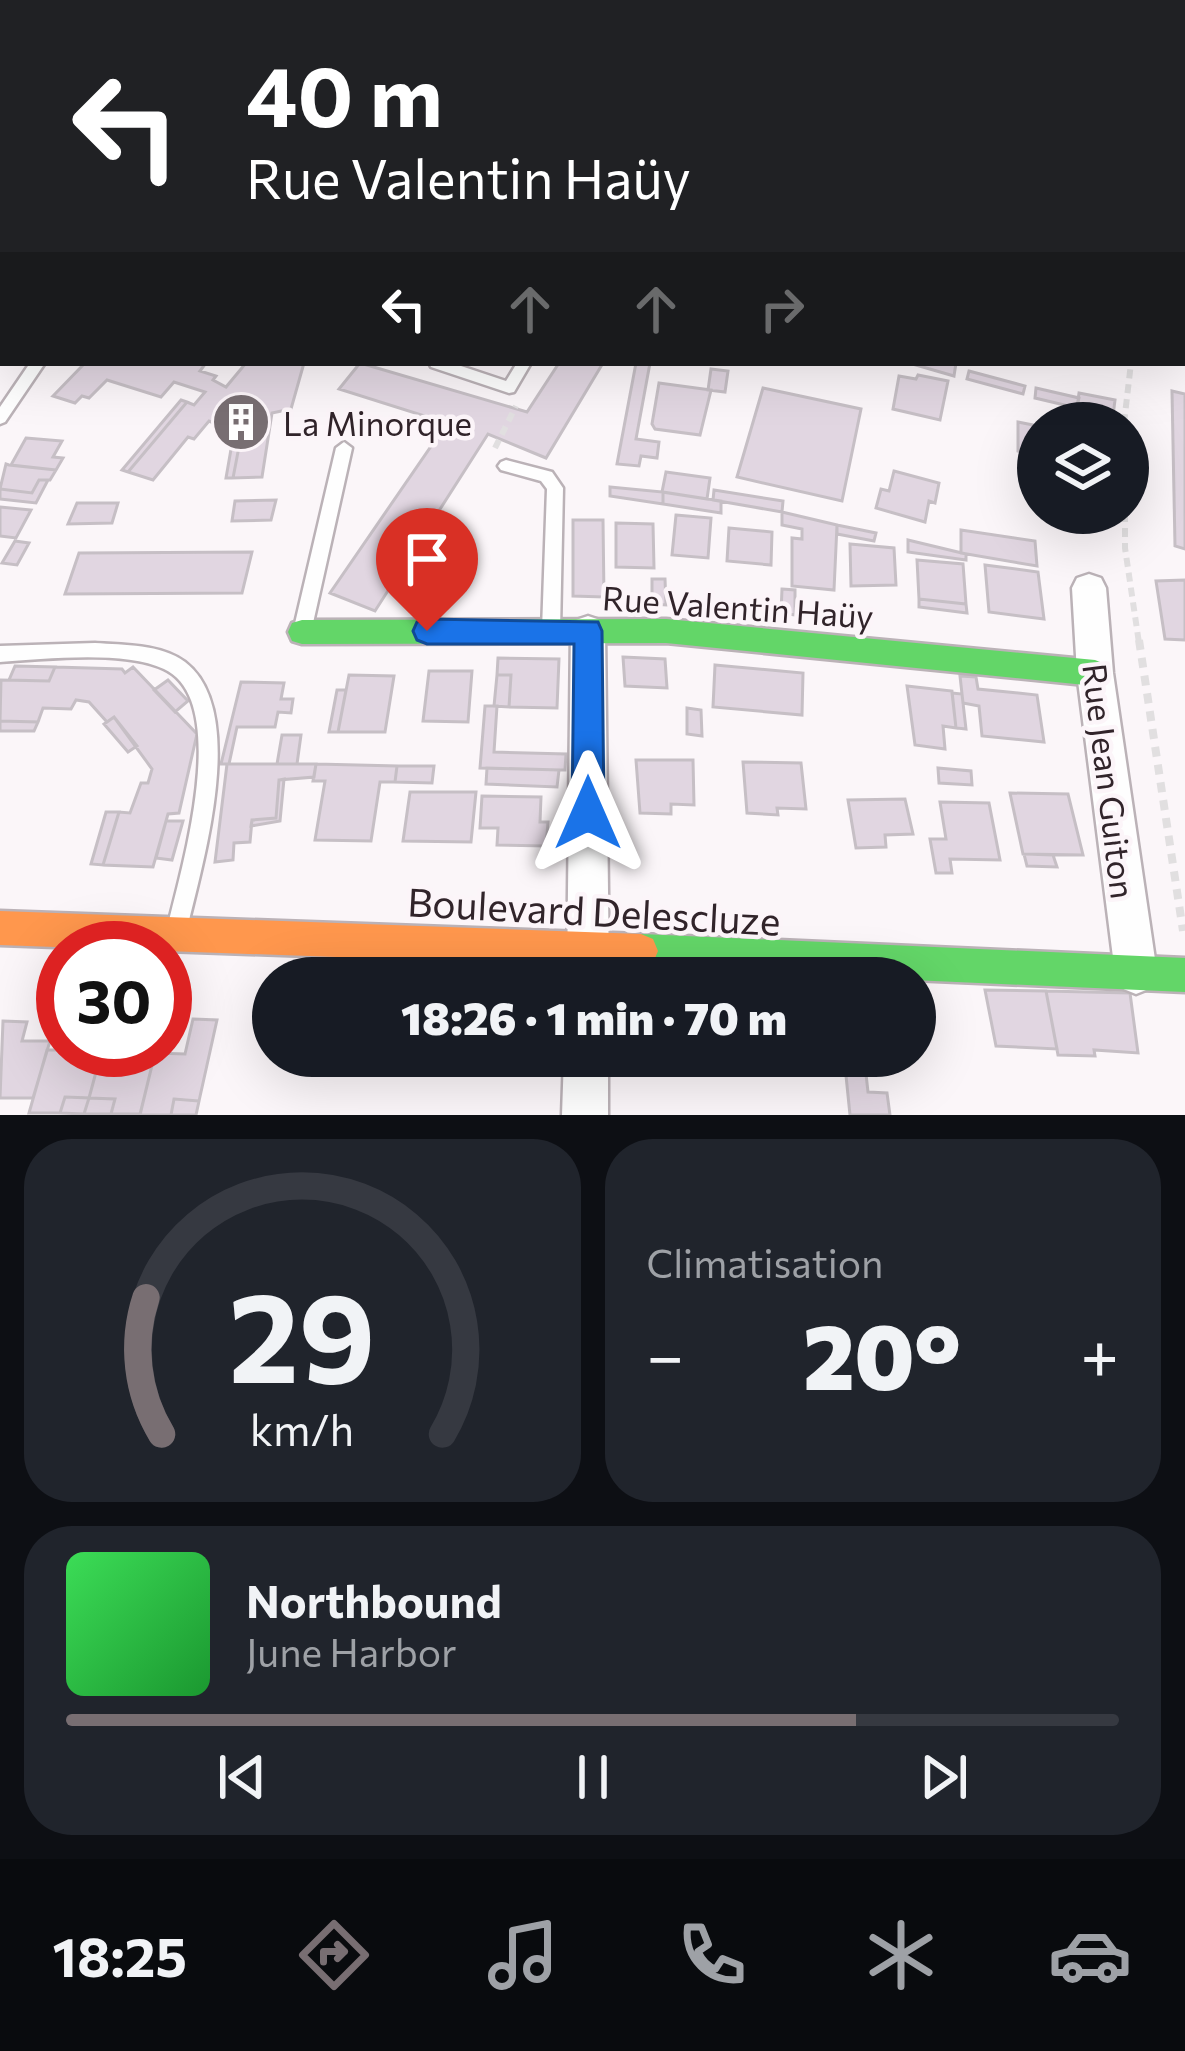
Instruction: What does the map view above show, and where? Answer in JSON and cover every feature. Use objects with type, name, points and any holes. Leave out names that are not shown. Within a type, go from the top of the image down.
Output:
[{"type":"street","name":"Rue Jean Guiton","points":[[1089,588],[1095,673],[1136,973]]},
{"type":"street","points":[[570,631],[588,957]]},
{"type":"street","name":"Rue Valentin Haüy","points":[[302,632],[666,632],[1095,673]]},
{"type":"street","name":"Boulevard Delescluze","points":[[0,928],[36,929]]},
{"type":"street","name":"Boulevard Delescluze","points":[[192,935],[492,957]]},
{"type":"street","name":"Boulevard Delescluze","points":[[936,970],[1185,975]]},
{"type":"street","points":[[585,1115],[586,1077]]},
{"type":"lane","points":[[0,418],[36,366]]},
{"type":"lane","points":[[445,366],[509,388],[522,366]]},
{"type":"lane","points":[[302,632],[344,448]]},
{"type":"lane","points":[[506,466],[546,476],[555,488],[570,631]]},
{"type":"lane","points":[[0,654],[138,653],[181,668],[206,705],[210,754],[178,921]]},
{"type":"path","points":[[1126,402],[1131,366]]},
{"type":"path","points":[[506,466],[495,450],[518,402],[509,388]]},
{"type":"path","points":[[1125,534],[1185,944]]},
{"type":"building","name":"La Minorque","points":[[82,366],[204,366],[200,371],[216,376],[213,380],[226,387],[244,366],[303,366],[291,409],[272,413],[262,477],[233,478],[243,426],[238,423],[230,430],[209,421],[194,439],[188,437],[153,480],[128,472],[187,402],[194,405],[205,392],[174,382],[161,397],[107,380],[89,398],[82,396],[75,403],[53,396]]},
{"type":"building","points":[[358,366],[370,366],[527,412],[557,366],[601,366],[546,458],[488,434],[375,611],[330,593],[447,423],[339,389]]},
{"type":"building","points":[[635,366],[649,366],[636,439],[659,442],[657,458],[641,456],[639,466],[617,464]]},
{"type":"building","points":[[919,366],[956,366],[954,376]]},
{"type":"building","points":[[711,369],[728,371],[725,392],[708,390]]},
{"type":"building","points":[[969,371],[1025,386],[1023,394],[967,379]]},
{"type":"building","points":[[918,375],[948,381],[940,420],[893,409],[899,376],[916,379]]},
{"type":"building","points":[[659,383],[711,390],[700,435],[655,429]]},
{"type":"building","points":[[763,388],[861,409],[842,501],[737,477]]},
{"type":"building","points":[[1036,388],[1079,398],[1078,402],[1052,402],[1035,398]]},
{"type":"building","points":[[1172,391],[1185,394],[1185,549],[1175,546]]},
{"type":"building","points":[[1079,393],[1115,400],[1115,402],[1078,402]]},
{"type":"building","points":[[181,400],[187,402],[128,472],[122,470]]},
{"type":"building","points":[[238,423],[243,426],[233,478],[226,478],[234,432],[230,430]]},
{"type":"building","points":[[26,438],[62,441],[53,457],[63,458],[56,470],[11,465]]},
{"type":"building","points":[[6,464],[56,470],[50,480],[39,480],[32,493],[0,489]]},
{"type":"building","points":[[894,471],[939,483],[925,522],[876,508],[881,489],[889,491]]},
{"type":"building","points":[[666,472],[710,478],[707,499],[662,492]]},
{"type":"building","points":[[39,480],[48,480],[36,503],[0,499],[0,489],[32,493]]},
{"type":"building","points":[[610,487],[663,492],[663,504],[610,496]]},
{"type":"building","points":[[714,490],[783,501],[782,512],[713,500]]},
{"type":"building","points":[[663,492],[721,501],[721,513],[663,504]]},
{"type":"building","points":[[276,500],[271,520],[232,521],[235,501]]},
{"type":"building","points":[[77,503],[118,503],[112,523],[68,524]]},
{"type":"building","points":[[0,507],[31,510],[16,538],[0,536]]},
{"type":"building","points":[[782,512],[837,525],[834,590],[792,586],[792,538],[802,539],[802,529],[782,525]]},
{"type":"building","points":[[676,515],[711,518],[708,558],[672,555]]},
{"type":"building","points":[[573,520],[603,520],[604,597],[573,596]]},
{"type":"building","points":[[616,523],[653,524],[654,568],[616,567]]},
{"type":"building","points":[[837,525],[876,533],[874,541],[837,534]]},
{"type":"building","points":[[729,528],[772,532],[771,565],[727,561]]},
{"type":"building","points":[[961,530],[1035,541],[1037,566],[961,553]]},
{"type":"building","points":[[908,540],[966,554],[966,560],[908,552]]},
{"type":"building","points":[[15,541],[29,543],[17,565],[2,563]]},
{"type":"building","points":[[850,544],[894,548],[896,585],[851,586]]},
{"type":"building","points":[[252,552],[242,593],[65,594],[79,553]]},
{"type":"building","points":[[917,560],[963,564],[966,604],[919,599]]},
{"type":"building","points":[[985,565],[1038,572],[1044,619],[989,612]]},
{"type":"building","points":[[652,579],[665,579],[666,605],[652,604]]},
{"type":"building","points":[[1185,580],[1185,640],[1165,639],[1156,581]]},
{"type":"building","points":[[782,589],[795,590],[795,615],[781,613]]},
{"type":"building","points":[[919,599],[966,604],[967,613],[919,607]]},
{"type":"building","points":[[623,657],[665,659],[667,688],[625,686]]},
{"type":"building","points":[[498,658],[559,659],[557,708],[509,707],[511,675],[497,675]]},
{"type":"building","points":[[715,665],[803,673],[802,715],[713,707]]},
{"type":"building","points":[[15,666],[55,667],[49,681],[9,680]]},
{"type":"building","points":[[55,667],[122,669],[125,673],[133,667],[197,734],[179,813],[168,814],[153,867],[103,865],[119,812],[130,813],[152,769],[114,717],[107,722],[89,702],[76,700],[71,709],[43,708],[38,722],[0,721],[1,680],[49,681]]},
{"type":"building","points":[[429,671],[472,671],[468,722],[423,721]]},
{"type":"building","points":[[349,675],[394,676],[385,732],[338,732]]},
{"type":"building","points":[[497,675],[511,675],[509,707],[494,706]]},
{"type":"building","points":[[960,676],[976,677],[978,689],[1037,695],[1044,742],[982,736],[979,706],[963,703]]},
{"type":"building","points":[[168,680],[188,701],[175,712],[154,690]]},
{"type":"building","points":[[241,682],[284,683],[281,699],[293,699],[291,713],[278,712],[275,727],[237,727],[229,764],[221,764]]},
{"type":"building","points":[[907,686],[952,691],[956,728],[943,726],[945,749],[915,745]]},
{"type":"building","points":[[337,690],[346,690],[338,732],[329,732]]},
{"type":"building","points":[[952,693],[962,694],[966,729],[956,728]]},
{"type":"building","points":[[485,706],[497,706],[494,752],[566,754],[565,770],[480,768]]},
{"type":"building","points":[[687,708],[701,710],[702,736],[687,734]]},
{"type":"building","points":[[114,717],[137,746],[128,752],[104,724]]},
{"type":"building","points":[[0,721],[38,722],[34,731],[0,731]]},
{"type":"building","points":[[282,735],[301,735],[297,764],[277,764]]},
{"type":"building","points":[[636,760],[693,760],[694,805],[671,804],[671,814],[640,813]]},
{"type":"building","points":[[743,762],[801,763],[806,809],[777,808],[778,815],[747,813]]},
{"type":"building","points":[[227,764],[316,764],[314,777],[279,780],[276,818],[252,820],[250,842],[234,843],[233,860],[215,862]]},
{"type":"building","points":[[316,764],[397,766],[395,782],[380,782],[371,841],[315,840],[325,781],[313,781]]},
{"type":"building","points":[[397,766],[434,766],[432,783],[395,782]]},
{"type":"building","points":[[487,768],[559,770],[557,787],[486,784]]},
{"type":"building","points":[[938,768],[971,771],[972,785],[939,783]]},
{"type":"building","points":[[284,779],[280,821],[251,826],[252,820],[276,818],[279,780]]},
{"type":"building","points":[[410,792],[476,792],[471,842],[403,841]]},
{"type":"building","points":[[1010,793],[1068,794],[1083,855],[1023,854]]},
{"type":"building","points":[[482,796],[541,797],[540,822],[548,822],[546,846],[497,845],[498,828],[480,828]]},
{"type":"building","points":[[905,799],[913,834],[885,835],[886,847],[856,848],[848,800]]},
{"type":"building","points":[[940,802],[989,803],[1000,860],[950,859],[952,873],[936,873],[930,839],[946,839]]},
{"type":"building","points":[[106,812],[119,812],[103,865],[91,864]]},
{"type":"building","points":[[166,821],[183,821],[172,860],[156,858]]},
{"type":"building","points":[[1024,854],[1053,855],[1057,867],[1027,866]]},
{"type":"building","points":[[985,990],[1046,991],[1057,1049],[996,1046]]},
{"type":"building","points":[[1046,991],[1130,993],[1138,1053],[1094,1050],[1095,1056],[1058,1055]]},
{"type":"building","points":[[193,1019],[217,1020],[199,1101],[174,1099],[171,1115],[140,1115],[149,1077],[192,1077]]},
{"type":"building","points":[[3,1021],[27,1022],[22,1041],[36,1041],[39,1077],[33,1098],[0,1098]]},
{"type":"building","points":[[39,1077],[95,1077],[89,1098],[65,1097],[60,1113],[29,1113]]},
{"type":"building","points":[[95,1077],[149,1077],[140,1114],[111,1114],[115,1099],[89,1098]]},
{"type":"building","points":[[846,1077],[866,1077],[868,1092],[887,1093],[890,1115],[850,1115]]},
{"type":"building","points":[[65,1097],[89,1098],[84,1114],[60,1113]]},
{"type":"building","points":[[89,1098],[115,1099],[111,1114],[84,1114]]},
{"type":"building","points":[[174,1099],[199,1101],[196,1115],[171,1115]]},
{"type":"traffic: fast","points":[[302,632],[666,631],[1095,673]]},
{"type":"traffic: fast","points":[[641,951],[1185,975]]},
{"type":"traffic: slow","points":[[0,928],[641,951]]},
{"type":"place","name":"La Minorque","points":[[241,422]]},
{"type":"route","points":[[427,631],[588,631],[588,813]]}]
